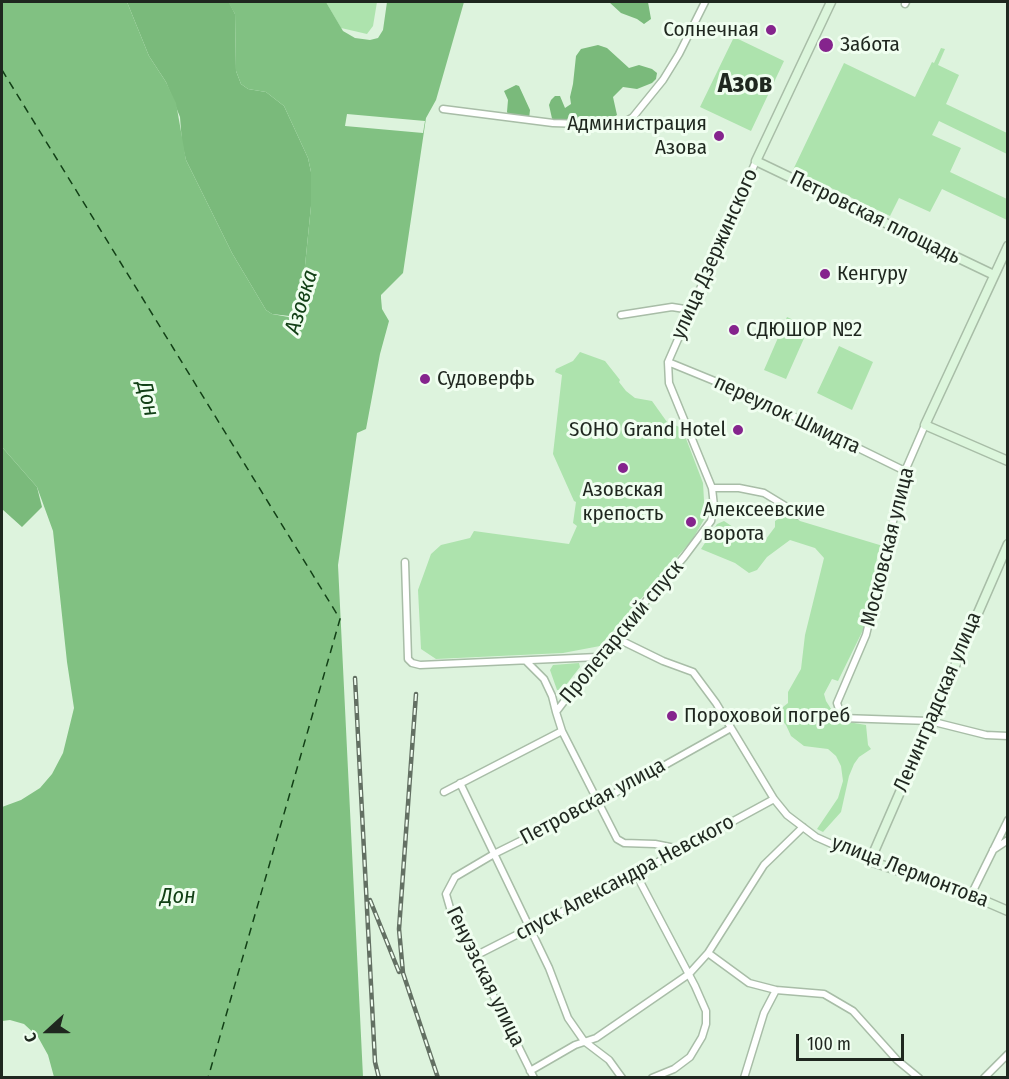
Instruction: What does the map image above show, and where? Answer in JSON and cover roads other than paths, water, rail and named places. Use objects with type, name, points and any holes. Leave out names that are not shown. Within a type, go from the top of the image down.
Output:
[{"type":"street","points":[[443,109],[553,123],[612,125],[623,123],[633,117],[663,80],[705,2]]},
{"type":"street","name":"улица Дзержинского","points":[[713,514],[712,488],[669,383],[668,362],[756,161],[831,2]]},
{"type":"street","name":"Петровская площадь","points":[[756,161],[994,275]]},
{"type":"street","name":"Московская улица","points":[[930,721],[842,718],[837,703],[866,635],[905,471],[1008,246]]},
{"type":"street","points":[[621,315],[672,307],[691,310]]},
{"type":"street","name":"переулок Шмидта","points":[[668,362],[756,398],[905,471]]},
{"type":"street","points":[[926,425],[1008,461]]},
{"type":"street","points":[[712,488],[740,488],[764,494],[797,515]]},
{"type":"street","name":"Пролетарский спуск","points":[[444,792],[562,731],[556,712],[598,657],[684,557],[713,514]]},
{"type":"street","name":"Ленинградская улица","points":[[870,861],[1008,544]]},
{"type":"street","points":[[405,562],[408,658],[412,663],[420,665],[598,657]]},
{"type":"street","name":"улица Лермонтова","points":[[616,638],[663,662],[681,666],[693,672],[716,703],[774,799],[787,815],[816,837],[870,861],[971,895],[1008,911]]},
{"type":"street","points":[[526,661],[544,679],[556,712]]},
{"type":"street","points":[[930,721],[986,735],[1008,736]]},
{"type":"street","name":"Петровская улица","points":[[454,876],[598,802],[731,728]]},
{"type":"street","points":[[562,731],[617,839],[624,843],[655,844],[680,849]]},
{"type":"street","points":[[460,783],[549,968],[568,1018],[585,1041],[609,1060],[622,1077]]},
{"type":"street","name":"спуск Александра Невского","points":[[475,956],[636,874],[774,799]]},
{"type":"street","points":[[971,895],[1008,820]]},
{"type":"street","points":[[532,1074],[585,1041],[596,1038],[689,974],[708,953],[764,865],[803,827]]},
{"type":"street","points":[[993,850],[1008,840]]},
{"type":"street","points":[[636,874],[706,1011],[702,1037],[690,1057],[674,1069],[652,1077]]},
{"type":"street","name":"Генуэзская улица","points":[[454,876],[446,894],[450,908],[532,1074]]},
{"type":"street","points":[[708,953],[749,982],[776,990],[824,994],[853,1011],[897,1060],[919,1077]]},
{"type":"street","points":[[744,1077],[764,1013],[776,990]]},
{"type":"street","points":[[984,1077],[1008,1054]]},
{"type":"water","name":"Дон","points":[[2,2],[127,2],[149,56],[176,103],[186,160],[232,253],[266,310],[272,314],[294,318],[300,315],[311,206],[311,172],[308,158],[284,106],[266,92],[248,89],[241,84],[236,71],[235,14],[228,2],[326,2],[343,31],[355,38],[370,40],[378,38],[383,30],[387,2],[464,2],[436,100],[426,118],[403,273],[381,295],[382,309],[389,321],[380,354],[366,429],[357,433],[338,565],[363,1077],[54,1077],[48,1055],[38,1037],[24,1024],[10,1020],[2,1021],[2,807],[21,800],[40,788],[52,774],[63,753],[74,708],[53,531],[37,487],[2,447]]},
{"type":"railway","points":[[355,678],[375,1062],[379,1078]]},
{"type":"railway","points":[[416,694],[399,929],[403,973],[438,1078]]},
{"type":"railway","points":[[370,900],[399,972]]},
{"type":"place","name":"Солнечная","points":[[771,30]]},
{"type":"place","name":"Забота","points":[[826,45]]},
{"type":"place","name":"Администрация Азова","points":[[719,136]]},
{"type":"place","name":"Кенгуру","points":[[825,274]]},
{"type":"place","name":"СДЮШОР №2","points":[[734,330]]},
{"type":"place","name":"Судоверфь","points":[[425,379]]},
{"type":"place","name":"SOHO Grand Hotel","points":[[738,430]]},
{"type":"place","name":"Азовская крепость","points":[[623,468]]},
{"type":"place","name":"Алексеевские ворота","points":[[691,522]]},
{"type":"place","name":"Пороховой погреб","points":[[672,716]]},
{"type":"district","name":"Азов","points":[[745,84]]},
{"type":"water label","name":"Азовка","points":[[302,302]]}]
